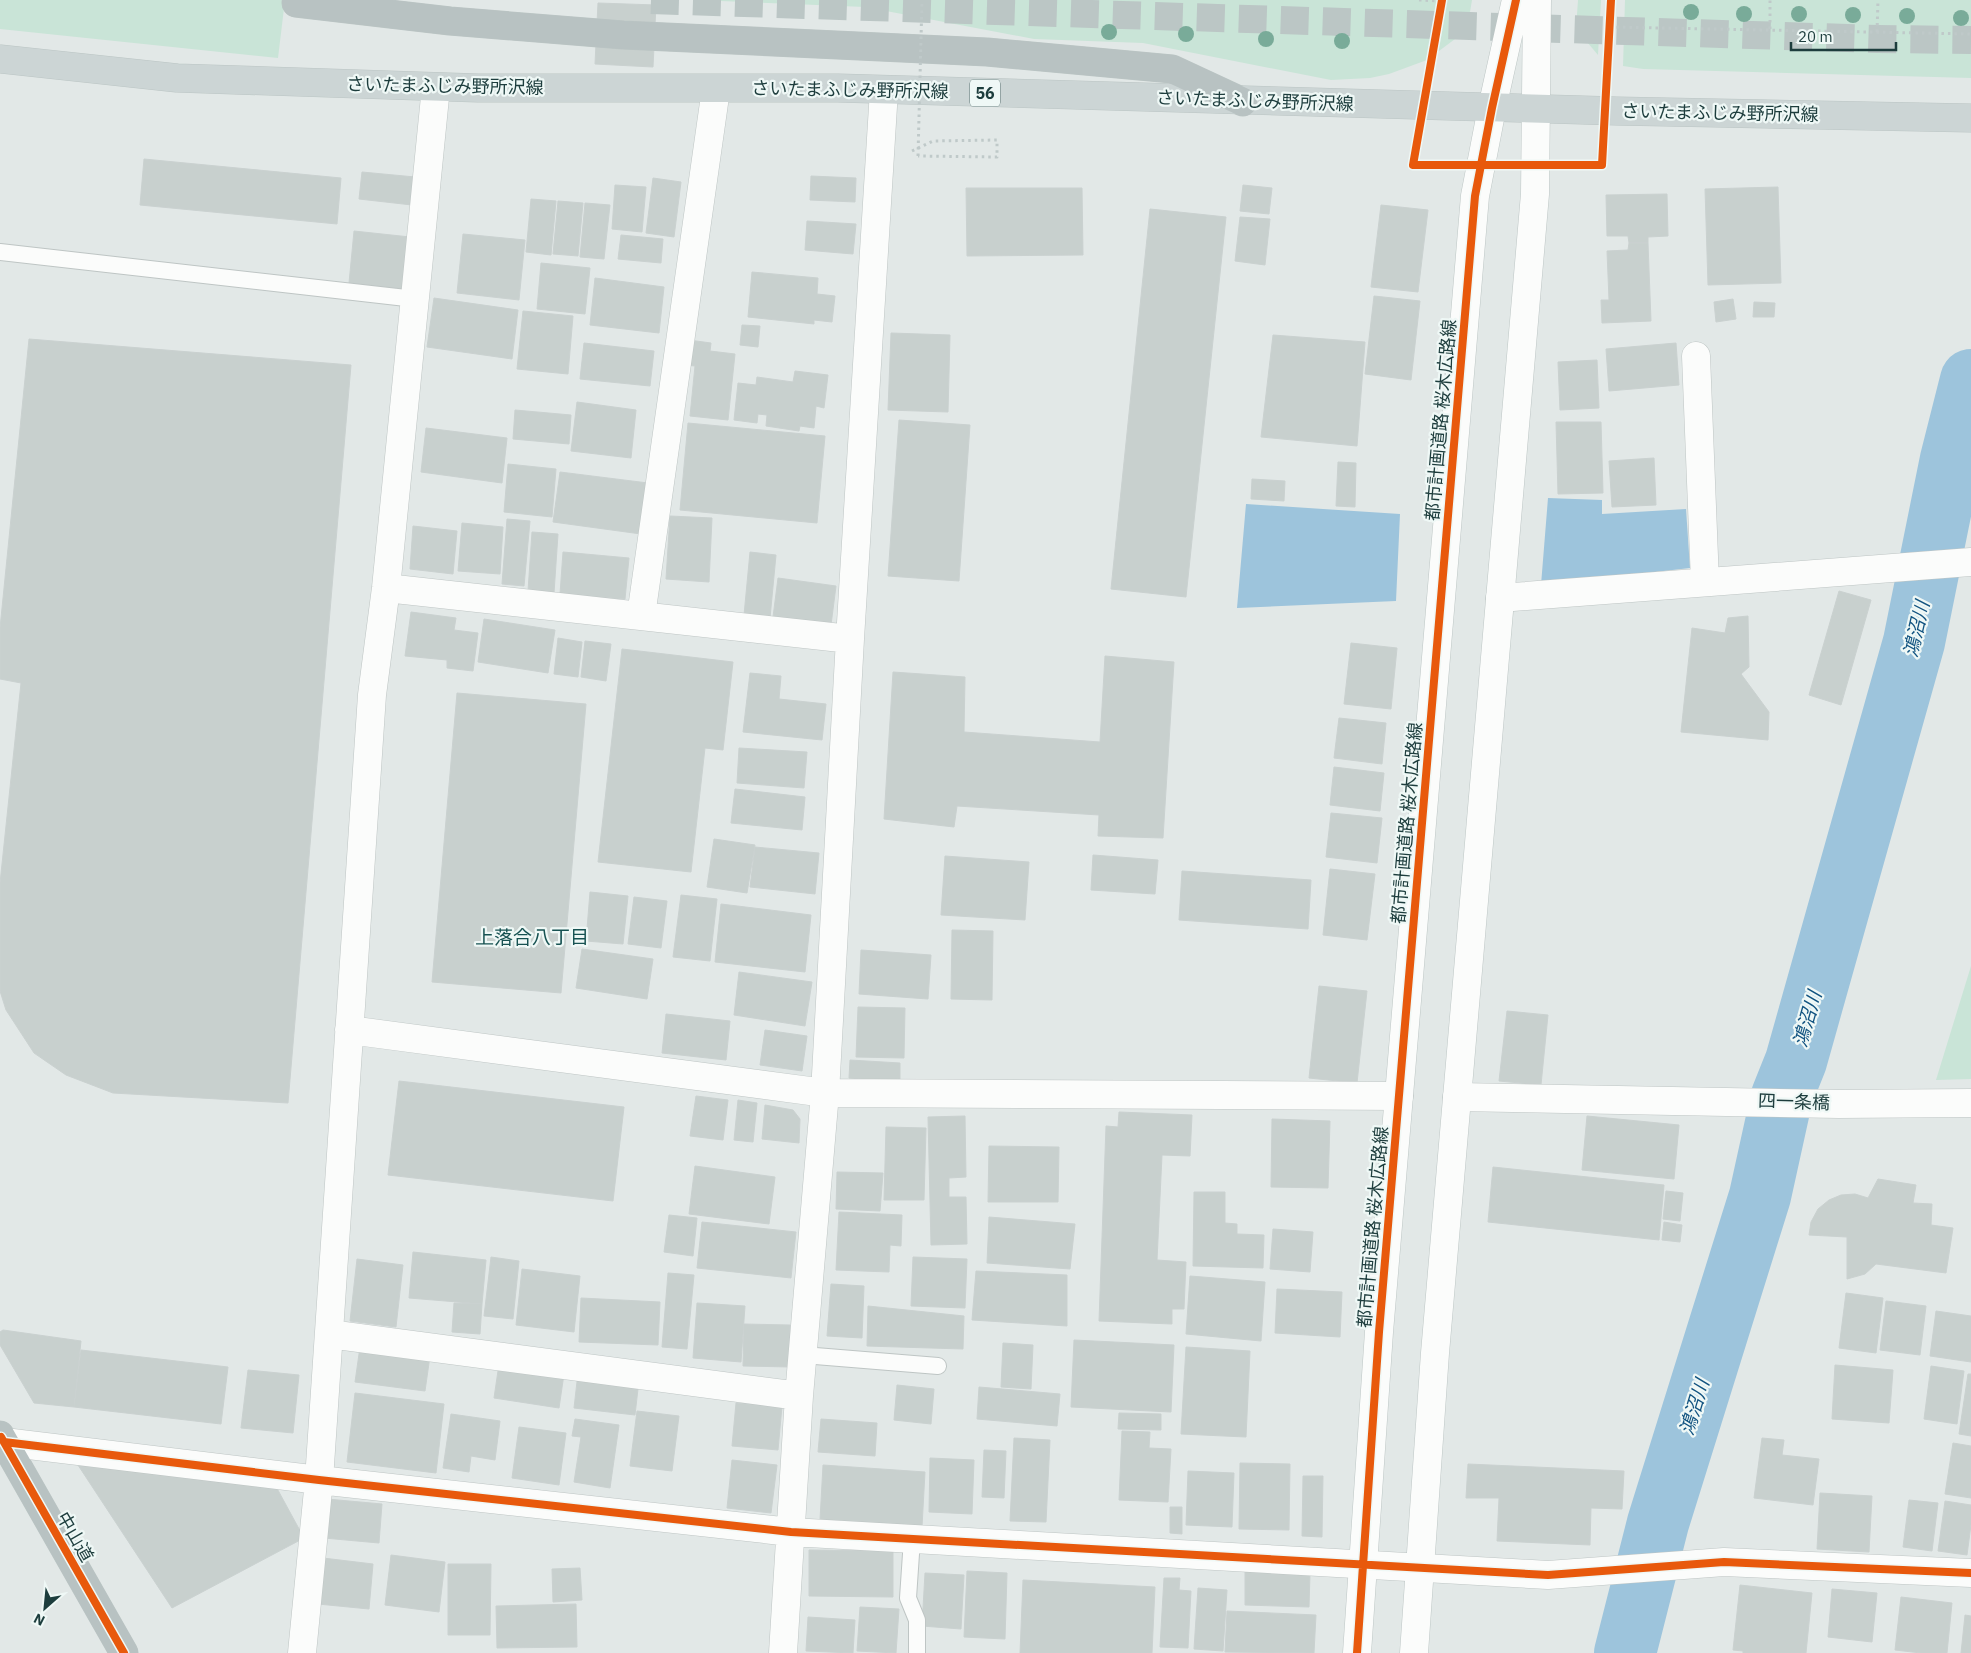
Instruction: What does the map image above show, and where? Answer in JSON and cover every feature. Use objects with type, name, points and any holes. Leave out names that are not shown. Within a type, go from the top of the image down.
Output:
[{"type":"highway","points":[[296,4],[450,21],[623,35],[987,52],[1172,69],[1243,102]]},
{"type":"highway","name":"中山道","points":[[2,1439],[124,1653]]},
{"type":"main road","name":"さいたまふじみ野所沢線","points":[[0,59],[177,78],[436,87],[884,90],[1243,102],[1971,118]]},
{"type":"street","name":"都市計画道路 桜木広路線","points":[[1357,1653],[1379,1332],[1475,196],[1516,0]]},
{"type":"street","points":[[1414,1653],[1435,1353],[1535,194],[1537,0]]},
{"type":"street","points":[[302,1653],[319,1480],[372,695],[386,588],[436,87]]},
{"type":"street","points":[[641,616],[716,89]]},
{"type":"street","points":[[783,1653],[799,1396],[824,1093],[884,90]]},
{"type":"street","points":[[1696,356],[1705,582]]},
{"type":"street","points":[[1500,598],[1965,562]]},
{"type":"street","points":[[386,588],[850,639]]},
{"type":"street","points":[[349,1030],[824,1093],[1399,1096]]},
{"type":"street","name":"四一条橋","points":[[1457,1097],[1839,1104],[1971,1103]]},
{"type":"street","points":[[329,1334],[799,1396]]},
{"type":"street","points":[[2,1439],[319,1480],[791,1532],[1548,1575],[1724,1562],[1971,1573]]},
{"type":"lane","points":[[0,252],[415,299]]},
{"type":"lane","points":[[803,1356],[938,1366]]},
{"type":"lane","points":[[912,1539],[908,1598],[917,1620],[917,1653]]},
{"type":"path","points":[[907,153],[933,141],[997,140],[996,157],[918,156],[922,0]]},
{"type":"path","points":[[1419,0],[1442,1],[1441,10]]},
{"type":"path","points":[[1770,0],[1770,30]]},
{"type":"path","points":[[1877,32],[1878,0]]},
{"type":"path","points":[[1610,18],[1610,31],[1770,30],[1971,34]]},
{"type":"green space","points":[[0,0],[285,0],[278,58],[0,29]]},
{"type":"green space","points":[[696,0],[1472,0],[1467,30],[1427,60],[1389,74],[1370,78],[1331,80],[1143,43],[1034,39],[865,7]]},
{"type":"green space","points":[[1578,0],[1601,0],[1598,55],[1576,29]]},
{"type":"green space","points":[[1625,0],[1971,0],[1971,78],[1643,69],[1623,66]]},
{"type":"green space","points":[[1971,966],[1971,1079],[1936,1080]]},
{"type":"water","points":[[1548,498],[1602,500],[1602,514],[1686,509],[1690,568],[1541,585]]},
{"type":"water","points":[[1246,504],[1400,514],[1396,601],[1237,608]]},
{"type":"building","points":[[598,3],[656,5],[653,67],[595,64]]},
{"type":"building","points":[[144,159],[341,178],[337,224],[140,205]]},
{"type":"building","points":[[362,172],[415,177],[412,205],[359,199]]},
{"type":"building","points":[[811,176],[856,178],[855,202],[810,200]]},
{"type":"building","points":[[653,178],[681,182],[674,237],[646,233]]},
{"type":"building","points":[[615,185],[646,187],[642,232],[612,229]]},
{"type":"building","points":[[1243,185],[1272,188],[1269,214],[1240,211]]},
{"type":"building","points":[[1778,187],[1781,283],[1708,285],[1705,189]]},
{"type":"building","points":[[966,188],[1082,188],[1083,255],[967,256]]},
{"type":"building","points":[[1667,194],[1668,236],[1648,237],[1648,243],[1629,243],[1628,236],[1607,236],[1606,195]]},
{"type":"building","points":[[531,199],[556,201],[551,255],[526,252]]},
{"type":"building","points":[[558,201],[583,203],[578,256],[553,254]]},
{"type":"building","points":[[585,203],[610,205],[604,259],[580,257]]},
{"type":"building","points":[[1381,205],[1428,210],[1418,292],[1371,287]]},
{"type":"building","points":[[1150,209],[1226,217],[1186,597],[1111,589]]},
{"type":"building","points":[[1240,217],[1270,219],[1265,265],[1235,261]]},
{"type":"building","points":[[807,221],[856,224],[853,254],[805,250]]},
{"type":"building","points":[[354,231],[410,237],[405,289],[349,283]]},
{"type":"building","points":[[463,234],[525,240],[519,300],[457,293]]},
{"type":"building","points":[[621,235],[663,239],[661,263],[618,259]]},
{"type":"building","points":[[1629,243],[1648,243],[1651,321],[1602,323],[1601,300],[1609,300],[1607,251],[1628,250]]},
{"type":"building","points":[[541,263],[590,268],[585,314],[537,309]]},
{"type":"building","points":[[752,272],[818,278],[817,294],[835,296],[832,322],[814,320],[814,324],[748,317]]},
{"type":"building","points":[[595,278],[664,287],[659,333],[590,325]]},
{"type":"building","points":[[1374,296],[1420,301],[1411,380],[1365,374]]},
{"type":"building","points":[[434,298],[518,310],[512,359],[427,347]]},
{"type":"building","points":[[1733,299],[1736,319],[1716,322],[1714,302]]},
{"type":"building","points":[[1754,302],[1775,303],[1774,317],[1753,317]]},
{"type":"building","points":[[523,311],[573,316],[568,374],[517,369]]},
{"type":"building","points":[[742,325],[760,326],[758,347],[740,345]]},
{"type":"building","points":[[891,333],[950,335],[948,412],[888,410]]},
{"type":"building","points":[[1273,335],[1365,342],[1357,446],[1261,437]]},
{"type":"building","points":[[29,339],[351,365],[288,1103],[113,1093],[66,1075],[34,1053],[6,1010],[0,991],[0,883],[21,683],[0,679],[0,628]]},
{"type":"building","points":[[689,340],[711,343],[710,351],[735,354],[728,420],[690,416],[695,366],[686,365]]},
{"type":"building","points":[[584,343],[654,351],[650,386],[580,379]]},
{"type":"building","points":[[1676,343],[1679,385],[1609,391],[1606,349]]},
{"type":"building","points":[[1597,360],[1599,408],[1560,410],[1558,362]]},
{"type":"building","points":[[795,371],[828,375],[824,408],[816,406],[814,428],[800,426],[799,431],[766,426],[767,415],[758,414],[757,423],[734,420],[738,383],[756,385],[757,377],[793,382]]},
{"type":"building","points":[[577,402],[636,410],[631,458],[571,451]]},
{"type":"building","points":[[515,410],[571,415],[569,444],[513,439]]},
{"type":"building","points":[[899,420],[970,425],[959,581],[888,576]]},
{"type":"building","points":[[1556,422],[1601,422],[1603,493],[1558,494]]},
{"type":"building","points":[[688,423],[825,436],[817,523],[680,510]]},
{"type":"building","points":[[426,428],[507,438],[502,483],[421,472]]},
{"type":"building","points":[[1654,458],[1656,505],[1612,507],[1609,461]]},
{"type":"building","points":[[1338,462],[1356,463],[1355,507],[1336,506]]},
{"type":"building","points":[[508,464],[556,469],[552,517],[504,512]]},
{"type":"building","points":[[560,472],[648,483],[641,534],[553,522]]},
{"type":"building","points":[[1252,479],[1285,481],[1284,501],[1251,499]]},
{"type":"building","points":[[670,516],[712,518],[709,582],[666,579]]},
{"type":"building","points":[[507,519],[530,521],[524,586],[502,584]]},
{"type":"building","points":[[462,523],[503,527],[500,574],[458,571]]},
{"type":"building","points":[[413,526],[457,531],[453,574],[410,569]]},
{"type":"building","points":[[532,532],[558,534],[554,593],[528,591]]},
{"type":"building","points":[[563,552],[629,558],[625,599],[560,594]]},
{"type":"building","points":[[750,552],[776,555],[770,618],[744,615]]},
{"type":"building","points":[[778,578],[836,586],[831,625],[773,617]]},
{"type":"building","points":[[1839,591],[1871,600],[1841,705],[1809,695]]},
{"type":"building","points":[[411,612],[456,618],[454,630],[478,633],[473,671],[447,668],[447,660],[405,656]]},
{"type":"building","points":[[1748,616],[1749,667],[1741,674],[1769,712],[1768,740],[1681,732],[1692,628],[1725,633],[1728,618]]},
{"type":"building","points":[[484,619],[555,630],[548,673],[478,662]]},
{"type":"building","points":[[558,638],[582,642],[578,677],[554,674]]},
{"type":"building","points":[[585,641],[611,644],[606,681],[581,677]]},
{"type":"building","points":[[1351,643],[1397,648],[1391,709],[1344,704]]},
{"type":"building","points":[[622,649],[733,662],[723,750],[705,748],[691,872],[598,862]]},
{"type":"building","points":[[1105,656],[1174,662],[1163,838],[1098,836],[1099,815],[957,806],[954,827],[884,819],[893,672],[965,677],[964,732],[1100,742]]},
{"type":"building","points":[[750,673],[781,676],[779,699],[826,704],[822,740],[743,732]]},
{"type":"building","points":[[457,693],[586,704],[561,993],[432,982]]},
{"type":"building","points":[[1339,718],[1386,723],[1382,764],[1334,758]]},
{"type":"building","points":[[739,748],[807,752],[804,788],[737,783]]},
{"type":"building","points":[[1334,767],[1384,773],[1380,811],[1330,805]]},
{"type":"building","points":[[735,789],[805,797],[802,830],[731,823]]},
{"type":"building","points":[[1331,813],[1382,818],[1377,863],[1326,857]]},
{"type":"building","points":[[714,839],[755,845],[747,893],[707,887]]},
{"type":"building","points":[[755,847],[819,853],[815,894],[750,887]]},
{"type":"building","points":[[1093,855],[1158,860],[1155,894],[1091,890]]},
{"type":"building","points":[[945,856],[1029,862],[1025,920],[941,915]]},
{"type":"building","points":[[1330,869],[1375,874],[1367,940],[1323,935]]},
{"type":"building","points":[[1182,871],[1311,880],[1308,929],[1179,920]]},
{"type":"building","points":[[590,892],[628,896],[623,944],[586,941]]},
{"type":"building","points":[[681,895],[717,899],[710,961],[673,957]]},
{"type":"building","points":[[634,897],[667,901],[661,948],[628,944]]},
{"type":"building","points":[[721,904],[811,915],[805,972],[715,962]]},
{"type":"building","points":[[952,930],[993,931],[992,1000],[951,999]]},
{"type":"building","points":[[582,949],[653,959],[647,999],[576,988]]},
{"type":"building","points":[[861,950],[931,955],[928,999],[859,994]]},
{"type":"building","points":[[739,972],[812,982],[805,1026],[734,1015]]},
{"type":"building","points":[[1319,986],[1367,991],[1357,1083],[1309,1078]]},
{"type":"building","points":[[858,1007],[905,1008],[904,1058],[856,1057]]},
{"type":"building","points":[[1507,1011],[1548,1015],[1541,1085],[1499,1081]]},
{"type":"building","points":[[666,1014],[730,1021],[726,1060],[662,1053]]},
{"type":"building","points":[[765,1030],[807,1036],[802,1071],[760,1065]]},
{"type":"building","points":[[850,1060],[900,1063],[900,1082],[849,1078]]},
{"type":"building","points":[[399,1081],[624,1107],[613,1201],[388,1175]]},
{"type":"building","points":[[696,1096],[728,1100],[723,1140],[690,1136]]},
{"type":"building","points":[[738,1100],[757,1103],[753,1142],[734,1140]]},
{"type":"building","points":[[765,1105],[793,1110],[800,1119],[799,1143],[762,1139]]},
{"type":"building","points":[[1119,1112],[1192,1115],[1190,1156],[1162,1155],[1157,1260],[1186,1262],[1184,1309],[1172,1309],[1172,1324],[1099,1321],[1106,1126],[1118,1127]]},
{"type":"building","points":[[965,1116],[966,1177],[949,1178],[949,1197],[966,1197],[967,1244],[931,1245],[928,1117]]},
{"type":"building","points":[[1587,1116],[1679,1125],[1674,1179],[1582,1170]]},
{"type":"building","points":[[1272,1119],[1330,1121],[1328,1188],[1271,1187]]},
{"type":"building","points":[[886,1127],[926,1128],[924,1200],[884,1200]]},
{"type":"building","points":[[989,1146],[1059,1147],[1058,1202],[988,1202]]},
{"type":"building","points":[[695,1166],[775,1177],[769,1224],[689,1214]]},
{"type":"building","points":[[1493,1167],[1664,1185],[1659,1240],[1488,1222]]},
{"type":"building","points":[[837,1172],[883,1173],[880,1211],[836,1209]]},
{"type":"building","points":[[1878,1179],[1916,1185],[1913,1203],[1932,1204],[1931,1225],[1953,1228],[1946,1273],[1876,1264],[1865,1274],[1847,1279],[1847,1237],[1809,1235],[1811,1222],[1818,1209],[1829,1200],[1841,1195],[1855,1194],[1868,1198]]},
{"type":"building","points":[[1666,1191],[1683,1193],[1680,1221],[1663,1219]]},
{"type":"building","points":[[1194,1192],[1225,1192],[1225,1223],[1237,1224],[1237,1234],[1264,1235],[1263,1268],[1193,1266]]},
{"type":"building","points":[[839,1212],[902,1215],[901,1246],[890,1245],[889,1272],[836,1270]]},
{"type":"building","points":[[669,1215],[697,1218],[693,1256],[664,1252]]},
{"type":"building","points":[[989,1217],[1075,1224],[1070,1269],[987,1263]]},
{"type":"building","points":[[702,1222],[796,1232],[791,1278],[697,1268]]},
{"type":"building","points":[[1664,1222],[1682,1225],[1680,1242],[1662,1240]]},
{"type":"building","points":[[1273,1229],[1313,1232],[1310,1272],[1270,1269]]},
{"type":"building","points":[[413,1252],[486,1260],[482,1304],[409,1298]]},
{"type":"building","points":[[491,1257],[519,1261],[513,1319],[484,1316]]},
{"type":"building","points":[[913,1257],[967,1259],[965,1308],[911,1306]]},
{"type":"building","points":[[357,1259],[403,1265],[396,1327],[350,1321]]},
{"type":"building","points":[[522,1269],[580,1276],[574,1332],[516,1325]]},
{"type":"building","points":[[976,1271],[1067,1275],[1067,1326],[972,1320]]},
{"type":"building","points":[[668,1273],[694,1275],[687,1349],[662,1347]]},
{"type":"building","points":[[1190,1276],[1265,1282],[1261,1341],[1186,1334]]},
{"type":"building","points":[[831,1284],[864,1286],[862,1338],[827,1336]]},
{"type":"building","points":[[1277,1289],[1342,1292],[1340,1337],[1275,1333]]},
{"type":"building","points":[[1846,1293],[1883,1298],[1876,1353],[1839,1348]]},
{"type":"building","points":[[581,1298],[660,1302],[658,1345],[579,1342]]},
{"type":"building","points":[[1886,1301],[1926,1306],[1920,1355],[1880,1350]]},
{"type":"building","points":[[454,1303],[482,1304],[480,1334],[452,1332]]},
{"type":"building","points":[[697,1303],[745,1306],[741,1362],[693,1358]]},
{"type":"building","points":[[868,1306],[964,1316],[963,1349],[867,1346]]},
{"type":"building","points":[[1936,1311],[1971,1316],[1971,1362],[1930,1356]]},
{"type":"building","points":[[744,1324],[790,1325],[790,1367],[743,1366]]},
{"type":"building","points":[[3,1330],[81,1341],[74,1407],[34,1403],[0,1345],[0,1332]]},
{"type":"building","points":[[1074,1340],[1174,1345],[1171,1412],[1071,1407]]},
{"type":"building","points":[[1003,1343],[1033,1345],[1031,1389],[1001,1387]]},
{"type":"building","points":[[360,1347],[430,1356],[425,1391],[355,1382]]},
{"type":"building","points":[[1186,1347],[1250,1351],[1246,1437],[1181,1434]]},
{"type":"building","points":[[81,1350],[228,1367],[221,1424],[74,1407]]},
{"type":"building","points":[[499,1364],[564,1374],[559,1408],[494,1398]]},
{"type":"building","points":[[1835,1365],[1893,1370],[1889,1423],[1832,1419]]},
{"type":"building","points":[[1931,1366],[1964,1371],[1957,1424],[1924,1419]]},
{"type":"building","points":[[248,1370],[299,1375],[293,1433],[241,1428]]},
{"type":"building","points":[[578,1373],[639,1380],[635,1415],[574,1408]]},
{"type":"building","points":[[1968,1374],[1971,1374],[1971,1436],[1959,1434]]},
{"type":"building","points":[[897,1385],[934,1389],[931,1424],[894,1420]]},
{"type":"building","points":[[979,1387],[1060,1394],[1057,1426],[977,1419]]},
{"type":"building","points":[[355,1393],[444,1404],[436,1473],[347,1462]]},
{"type":"building","points":[[736,1403],[782,1406],[778,1450],[732,1446]]},
{"type":"building","points":[[637,1411],[679,1416],[672,1471],[630,1466]]},
{"type":"building","points":[[1119,1413],[1161,1414],[1161,1430],[1118,1429]]},
{"type":"building","points":[[451,1414],[500,1421],[495,1460],[471,1456],[469,1472],[443,1468]]},
{"type":"building","points":[[575,1419],[619,1425],[610,1488],[574,1482],[581,1437],[572,1436]]},
{"type":"building","points":[[821,1419],[877,1423],[875,1456],[818,1452]]},
{"type":"building","points":[[519,1427],[566,1433],[559,1485],[512,1478]]},
{"type":"building","points":[[1122,1431],[1150,1432],[1149,1448],[1171,1449],[1168,1502],[1119,1500]]},
{"type":"building","points":[[1014,1438],[1050,1440],[1046,1522],[1010,1521]]},
{"type":"building","points":[[1762,1438],[1784,1440],[1782,1455],[1819,1459],[1813,1505],[1754,1498]]},
{"type":"building","points":[[1953,1443],[1971,1446],[1971,1498],[1945,1494]]},
{"type":"building","points":[[984,1450],[1006,1451],[1004,1498],[982,1497]]},
{"type":"building","points":[[72,1456],[273,1481],[304,1538],[172,1608]]},
{"type":"building","points":[[930,1458],[974,1460],[972,1514],[929,1512]]},
{"type":"building","points":[[732,1460],[777,1465],[771,1513],[727,1508]]},
{"type":"building","points":[[1240,1463],[1290,1464],[1289,1530],[1239,1529]]},
{"type":"building","points":[[1468,1464],[1624,1471],[1622,1509],[1591,1508],[1590,1545],[1497,1541],[1499,1498],[1466,1498]]},
{"type":"building","points":[[823,1465],[925,1472],[922,1527],[820,1520]]},
{"type":"building","points":[[1188,1471],[1234,1473],[1232,1527],[1186,1525]]},
{"type":"building","points":[[1303,1476],[1323,1476],[1322,1537],[1302,1536]]},
{"type":"building","points":[[1820,1493],[1872,1496],[1869,1552],[1817,1549]]},
{"type":"building","points":[[327,1499],[382,1504],[379,1543],[324,1538]]},
{"type":"building","points":[[1909,1500],[1938,1503],[1932,1551],[1903,1547]]},
{"type":"building","points":[[1945,1501],[1971,1505],[1971,1525],[1967,1555],[1938,1551]]},
{"type":"building","points":[[1170,1507],[1182,1507],[1182,1534],[1170,1533]]},
{"type":"building","points":[[809,1550],[893,1551],[893,1597],[809,1596]]},
{"type":"building","points":[[391,1555],[445,1562],[439,1612],[385,1605]]},
{"type":"building","points":[[323,1558],[373,1564],[369,1609],[318,1604]]},
{"type":"building","points":[[448,1564],[491,1564],[490,1635],[448,1635]]},
{"type":"building","points":[[580,1568],[582,1600],[553,1602],[552,1569]]},
{"type":"building","points":[[1245,1570],[1310,1573],[1309,1607],[1245,1605]]},
{"type":"building","points":[[967,1571],[1007,1573],[1005,1639],[964,1637]]},
{"type":"building","points":[[925,1573],[964,1575],[961,1629],[922,1626]]},
{"type":"building","points":[[1164,1578],[1180,1578],[1179,1590],[1191,1591],[1188,1648],[1160,1647]]},
{"type":"building","points":[[1023,1580],[1155,1587],[1152,1653],[1020,1653]]},
{"type":"building","points":[[1740,1585],[1812,1593],[1806,1653],[1743,1653],[1743,1651],[1733,1650]]},
{"type":"building","points":[[1198,1588],[1227,1590],[1223,1651],[1194,1649]]},
{"type":"building","points":[[1832,1589],[1877,1593],[1872,1642],[1828,1637]]},
{"type":"building","points":[[1901,1597],[1952,1603],[1947,1653],[1895,1650]]},
{"type":"building","points":[[576,1604],[577,1647],[497,1648],[496,1606]]},
{"type":"building","points":[[860,1607],[899,1609],[896,1653],[857,1651]]},
{"type":"building","points":[[1227,1611],[1316,1615],[1314,1653],[1225,1652]]},
{"type":"building","points":[[1965,1615],[1971,1616],[1971,1653],[1961,1653]]},
{"type":"building","points":[[808,1617],[855,1620],[853,1653],[806,1651]]},
{"type":"waterway","name":"鴻沼川","points":[[1625,1653],[1658,1523],[1760,1196],[1782,1096],[1796,1061],[1914,642],[1951,459],[1971,380]]},
{"type":"tunnel","points":[[651,0],[1878,39],[1971,40]]},
{"type":"cycle path","points":[[1442,0],[1413,165],[1602,165],[1611,0]]},
{"type":"cycle path","points":[[1357,1653],[1379,1332],[1475,196],[1516,0]]},
{"type":"cycle path","points":[[1,1437],[124,1653]]},
{"type":"cycle path","points":[[4,1442],[319,1480],[791,1532],[1548,1575],[1724,1562],[1971,1573]]},
{"type":"district","name":"上落合八丁目","points":[[532,937]]}]
